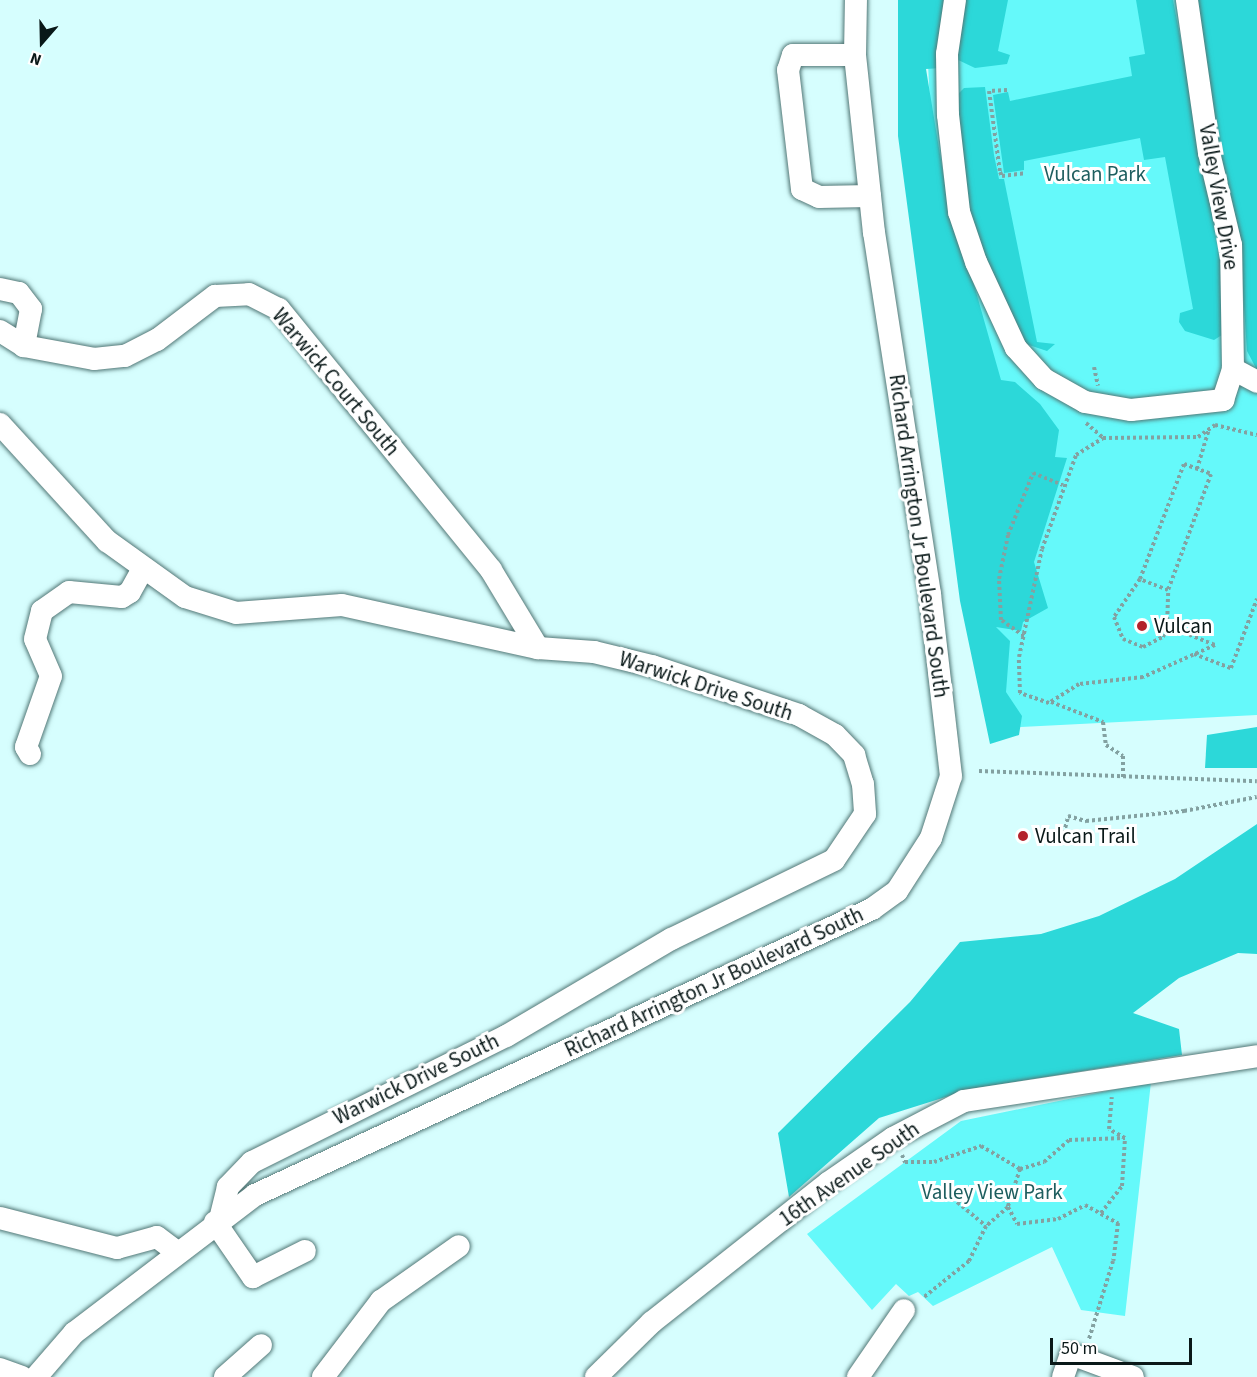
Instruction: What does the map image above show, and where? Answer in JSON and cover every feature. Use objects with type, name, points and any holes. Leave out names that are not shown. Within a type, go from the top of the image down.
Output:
[{"type":"street","name":"Richard Arrington Jr Boulevard South","points":[[36,1377],[74,1333],[177,1251],[218,1219],[299,1171],[872,909],[897,891],[911,872],[942,815],[951,776],[930,594],[870,196],[855,55],[856,0]]},
{"type":"street","points":[[955,0],[947,78],[959,212],[1016,348],[1063,393],[1105,408],[1222,400],[1233,369],[1257,382]]},
{"type":"street","name":"Valley View Drive","points":[[1187,0],[1209,153],[1231,245],[1233,369]]},
{"type":"street","points":[[855,55],[794,55],[788,70],[802,189],[819,197],[870,196]]},
{"type":"street","points":[[0,331],[24,346],[31,309],[9,291]]},
{"type":"street","name":"Warwick Court South","points":[[24,346],[94,359],[125,356],[157,340],[214,296],[249,294],[279,309],[491,570],[538,648]]},
{"type":"street","name":"Warwick Drive South","points":[[0,424],[107,541],[185,597],[236,613],[342,606],[538,648],[594,652],[652,666],[799,715],[835,735],[854,755],[863,784],[865,814],[851,842],[834,860],[671,939],[506,1035],[252,1162],[228,1187],[218,1219]]},
{"type":"street","points":[[30,754],[26,747],[51,676],[35,639],[42,611],[69,592],[122,597],[130,592],[143,569]]},
{"type":"street","name":"16th Avenue South","points":[[596,1377],[652,1322],[893,1138],[964,1101],[1257,1056]]},
{"type":"street","points":[[0,1218],[117,1248],[157,1237],[177,1251]]},
{"type":"street","points":[[218,1219],[253,1277],[305,1251]]},
{"type":"street","points":[[323,1377],[381,1301],[459,1246]]},
{"type":"street","points":[[858,1377],[904,1310]]},
{"type":"street","points":[[225,1377],[261,1344]]},
{"type":"street","points":[[1063,1377],[1079,1350],[1133,1377]]},
{"type":"street","points":[[0,1369],[22,1377]]},
{"type":"path","points":[[1007,90],[989,91],[1000,172],[1024,172]]},
{"type":"path","points":[[1167,626],[1215,645],[1143,677],[1079,684],[1050,702],[1038,704],[1016,687],[1041,549],[1076,455],[1103,438],[1198,437],[1210,429],[1232,425],[1257,435]]},
{"type":"path","points":[[1197,469],[1210,429]]},
{"type":"path","points":[[1184,464],[1197,469],[1211,474],[1168,590],[1167,626],[1163,637],[1143,647],[1123,639],[1114,617],[1140,579],[1184,464]]},
{"type":"path","points":[[1024,636],[1001,620],[999,579],[1005,544],[1015,507],[1033,473],[1063,485]]},
{"type":"path","points":[[1140,579],[1168,590]]},
{"type":"path","points":[[1194,654],[1231,668],[1257,599]]},
{"type":"path","points":[[1050,702],[1103,722],[1106,745],[1123,756],[1123,779]]},
{"type":"path","points":[[979,771],[1123,779],[1257,781]]},
{"type":"path","points":[[1061,845],[1068,816],[1086,821],[1184,812],[1257,797]]},
{"type":"path","points":[[1113,1090],[1109,1129],[1125,1138]]},
{"type":"path","points":[[893,1138],[905,1162],[934,1162],[981,1146],[1020,1169],[1044,1162],[1069,1140],[1125,1138]]},
{"type":"path","points":[[1101,1213],[1122,1186],[1125,1138]]},
{"type":"path","points":[[924,1297],[969,1261],[986,1226],[1008,1208],[1020,1169]]},
{"type":"path","points":[[939,1187],[986,1226]]},
{"type":"path","points":[[1008,1208],[1017,1224],[1058,1220],[1085,1205],[1118,1223],[1113,1261],[1079,1350]]},
{"type":"green space","name":"Vulcan Park","points":[[938,0],[1232,0],[1257,101],[1257,715],[1000,728],[935,215],[928,63]]},
{"type":"green space","name":"Valley View Park","points":[[1151,1082],[1125,1316],[1081,1310],[1052,1247],[933,1306],[918,1292],[909,1296],[896,1284],[872,1310],[807,1234],[961,1121]]},
{"type":"shaded area","points":[[898,0],[946,0],[941,68],[926,69],[944,179],[1001,380],[1015,382],[1040,404],[1059,430],[1055,457],[1067,458],[1034,562],[1048,608],[1023,622],[1021,631],[996,627],[1010,641],[1006,692],[1022,716],[1019,735],[990,744],[960,601],[898,136]]},
{"type":"shaded area","points":[[963,0],[1008,0],[998,51],[1010,55],[1007,64],[975,68],[954,58]]},
{"type":"shaded area","points":[[1136,0],[1173,0],[1224,266],[1222,335],[1214,340],[1185,331],[1179,322],[1180,313],[1193,309],[1165,157],[1144,160],[1140,138],[1024,161],[1024,170],[1004,173],[993,95],[1008,92],[1010,101],[1132,76],[1129,57],[1145,54]]},
{"type":"shaded area","points":[[1195,0],[1257,0],[1257,370],[1247,351],[1243,291]]},
{"type":"shaded area","points":[[985,87],[994,155],[999,179],[1004,179],[1037,342],[1055,344],[1047,351],[1023,343],[973,234],[961,167],[958,94],[964,88]]},
{"type":"shaded area","points":[[1257,727],[1257,768],[1205,768],[1207,735]]},
{"type":"shaded area","points":[[1257,824],[1257,954],[1238,953],[1179,978],[1133,1013],[1179,1029],[1182,1055],[971,1089],[879,1118],[789,1197],[778,1133],[910,1002],[960,942],[1041,934],[1099,916],[1175,879]]},
{"type":"place","name":"Vulcan","points":[[1142,626]]},
{"type":"place","name":"Vulcan Trail","points":[[1023,836]]}]
